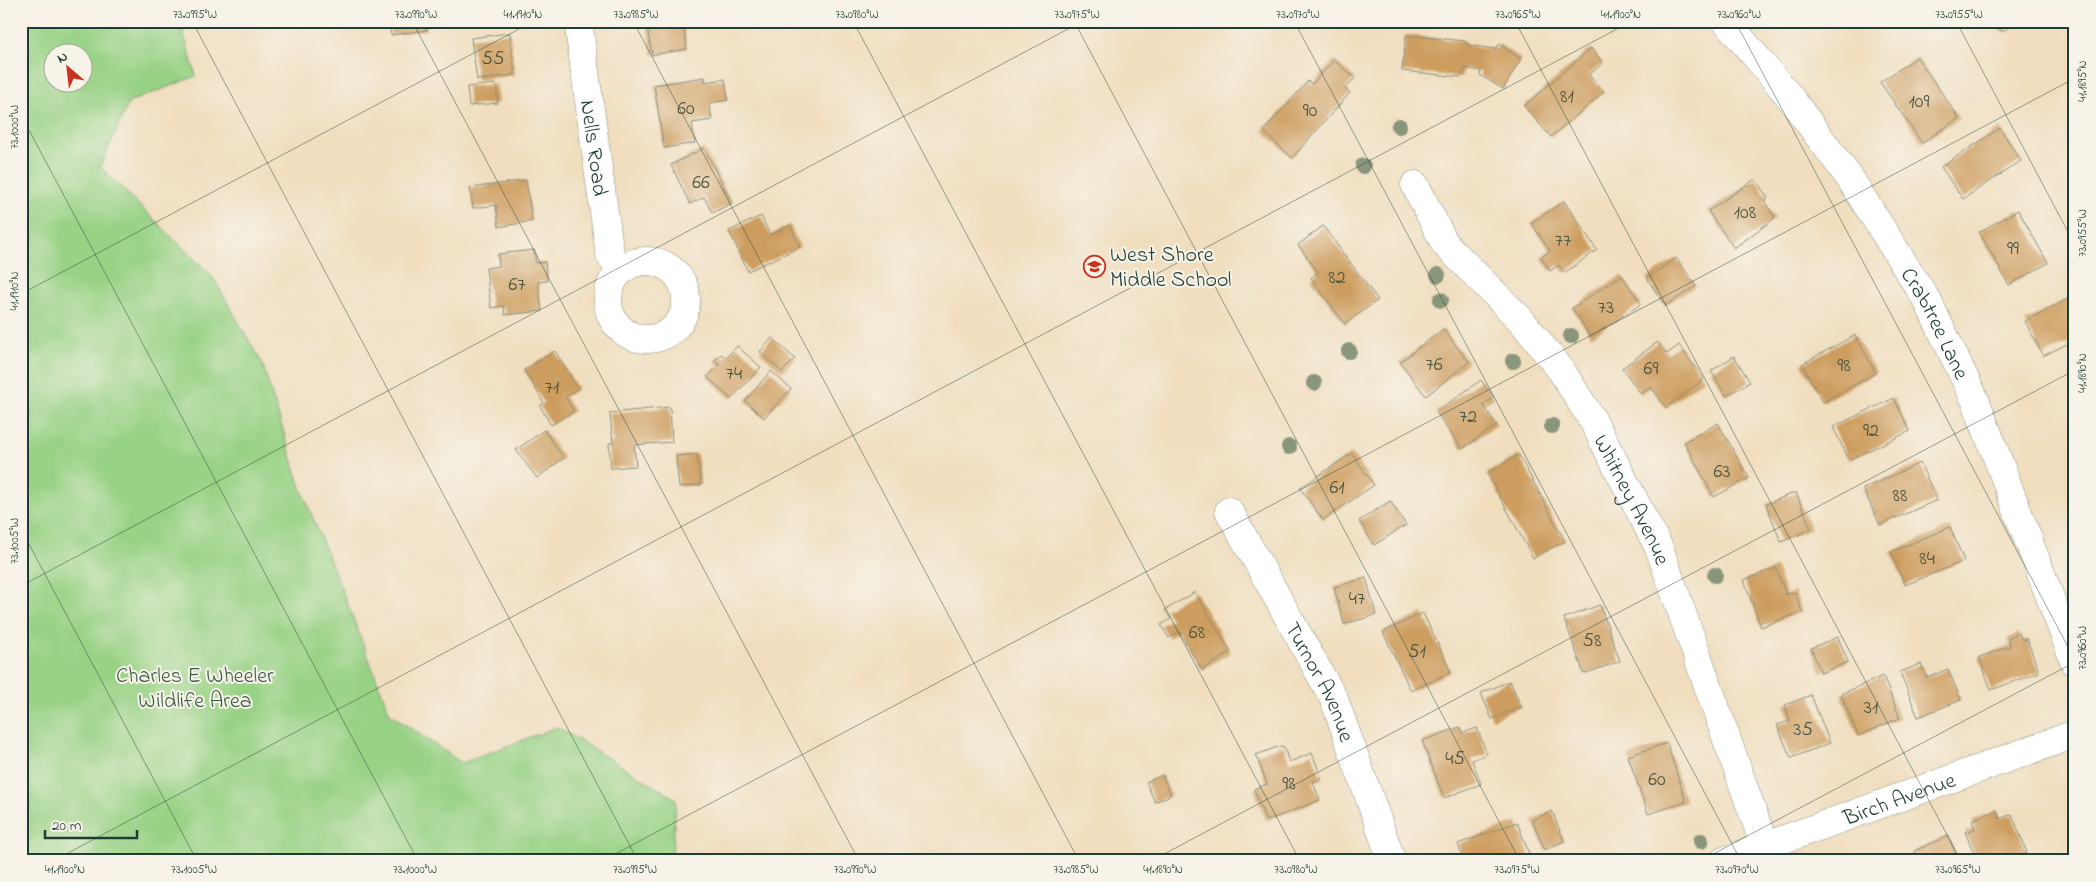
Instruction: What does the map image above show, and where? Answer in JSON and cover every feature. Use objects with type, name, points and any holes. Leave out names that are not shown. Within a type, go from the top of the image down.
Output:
[{"type":"street","name":"Nells Road","points":[[578,21],[610,255],[621,270]]},
{"type":"street","name":"Crabtree Lane","points":[[1726,21],[1789,96],[1851,180],[1928,302],[1976,402],[2075,663]]},
{"type":"street","name":"Whitney Avenue","points":[[1415,185],[1445,244],[1521,320],[1561,370],[1597,429],[1659,548],[1767,853]]},
{"type":"street","name":"Turnor Avenue","points":[[1229,511],[1334,699],[1392,861]]},
{"type":"street","name":"Birch Avenue","points":[[1724,861],[1767,853],[2075,734]]},
{"type":"green space","name":"Charles E Wheeler Wildlife Area","points":[[21,21],[180,21],[196,76],[129,102],[100,167],[212,276],[262,363],[301,488],[390,714],[462,763],[557,727],[676,799],[672,857],[667,861],[21,861]]},
{"type":"building","points":[[389,21],[426,21],[427,30],[391,35]]},
{"type":"building","points":[[646,21],[683,21],[687,49],[652,55]]},
{"type":"building","points":[[1995,21],[2018,21],[2002,32]]},
{"type":"building","points":[[510,33],[515,75],[477,80],[471,38]]},
{"type":"building","points":[[1406,35],[1465,41],[1467,45],[1496,49],[1499,44],[1521,59],[1503,89],[1480,75],[1481,71],[1465,68],[1461,77],[1402,71]]},
{"type":"building","points":[[1591,48],[1603,63],[1589,75],[1604,92],[1551,137],[1524,106]]},
{"type":"building","points":[[1917,57],[1959,118],[1922,143],[1880,82]]},
{"type":"building","points":[[1334,60],[1355,78],[1345,89],[1350,93],[1292,158],[1263,131],[1308,81],[1312,84]]},
{"type":"building","points":[[705,77],[705,82],[725,79],[728,100],[709,103],[712,120],[692,123],[695,143],[664,148],[654,85]]},
{"type":"building","points":[[496,84],[498,103],[469,106],[467,87]]},
{"type":"building","points":[[2000,128],[2021,161],[1963,199],[1941,167]]},
{"type":"building","points":[[704,148],[732,203],[712,213],[704,197],[690,204],[671,165]]},
{"type":"building","points":[[1755,179],[1768,198],[1764,201],[1775,218],[1734,248],[1708,211]]},
{"type":"building","points":[[526,180],[532,221],[499,227],[496,205],[473,208],[470,188]]},
{"type":"building","points":[[1564,201],[1597,250],[1564,273],[1559,265],[1550,271],[1541,257],[1550,251],[1531,223]]},
{"type":"building","points":[[2018,210],[2048,263],[2009,285],[1979,232]]},
{"type":"building","points":[[761,216],[770,235],[790,225],[800,247],[748,271],[729,231]]},
{"type":"building","points":[[1323,226],[1378,300],[1345,324],[1311,278],[1318,272],[1298,245]]},
{"type":"building","points":[[534,250],[536,263],[545,262],[547,281],[538,282],[542,311],[505,315],[504,306],[491,308],[486,268],[499,266],[498,254]]},
{"type":"building","points":[[1676,258],[1696,286],[1665,306],[1647,278]]},
{"type":"building","points":[[1622,275],[1641,304],[1591,337],[1572,308]]},
{"type":"building","points":[[2075,295],[2075,340],[2043,356],[2025,321]]},
{"type":"building","points":[[1443,329],[1469,362],[1426,396],[1400,362]]},
{"type":"building","points":[[1855,335],[1876,373],[1823,402],[1802,364]]},
{"type":"building","points":[[772,338],[795,359],[782,372],[760,352]]},
{"type":"building","points":[[1658,342],[1667,354],[1679,345],[1704,379],[1666,408],[1651,387],[1641,394],[1622,368]]},
{"type":"building","points":[[737,346],[761,367],[731,399],[707,377],[719,365],[714,361],[721,354],[726,358]]},
{"type":"building","points":[[555,351],[578,389],[565,397],[574,411],[551,425],[540,406],[544,403],[524,370]]},
{"type":"building","points":[[1734,356],[1750,382],[1726,396],[1711,371]]},
{"type":"building","points":[[771,371],[791,389],[764,418],[745,401]]},
{"type":"building","points":[[1481,380],[1494,398],[1483,405],[1497,425],[1462,449],[1436,412]]},
{"type":"building","points":[[1894,398],[1910,431],[1849,460],[1833,427]]},
{"type":"building","points":[[670,407],[672,442],[634,445],[636,466],[611,468],[609,443],[613,443],[610,413]]},
{"type":"building","points":[[1718,423],[1749,478],[1714,497],[1684,442]]},
{"type":"building","points":[[544,430],[564,458],[537,478],[516,450]]},
{"type":"building","points":[[1352,453],[1374,485],[1323,520],[1300,488]]},
{"type":"building","points":[[697,454],[701,485],[679,487],[676,456]]},
{"type":"building","points":[[1519,455],[1565,541],[1533,558],[1487,473]]},
{"type":"building","points":[[1920,463],[1937,500],[1880,525],[1863,489]]},
{"type":"building","points":[[1796,492],[1811,529],[1781,542],[1766,504]]},
{"type":"building","points":[[1390,501],[1406,525],[1374,545],[1359,521]]},
{"type":"building","points":[[1950,527],[1964,561],[1905,585],[1891,552]]},
{"type":"building","points":[[1776,568],[1786,595],[1795,592],[1802,612],[1761,627],[1744,580]]},
{"type":"building","points":[[1366,578],[1376,615],[1344,624],[1334,587]]},
{"type":"building","points":[[1195,592],[1231,652],[1202,670],[1179,631],[1169,638],[1161,625],[1171,619],[1165,610]]},
{"type":"building","points":[[1600,605],[1620,661],[1584,674],[1564,618]]},
{"type":"building","points":[[1423,613],[1451,672],[1411,691],[1383,632]]},
{"type":"building","points":[[2019,633],[2022,640],[2027,639],[2039,672],[1991,690],[1979,657],[2010,646],[2008,638]]},
{"type":"building","points":[[1838,637],[1848,662],[1821,673],[1811,648]]},
{"type":"building","points":[[1921,664],[1927,678],[1948,669],[1961,700],[1918,717],[1900,672]]},
{"type":"building","points":[[1883,676],[1900,718],[1858,736],[1841,694]]},
{"type":"building","points":[[1510,681],[1521,707],[1492,719],[1481,693]]},
{"type":"building","points":[[1811,695],[1830,743],[1791,758],[1777,725],[1790,721],[1785,705]]},
{"type":"building","points":[[1460,727],[1463,733],[1477,728],[1487,754],[1472,760],[1481,784],[1444,798],[1422,741]]},
{"type":"building","points":[[1667,743],[1686,802],[1648,814],[1628,756]]},
{"type":"building","points":[[1280,746],[1284,747],[1289,762],[1312,753],[1322,779],[1313,782],[1320,800],[1266,821],[1254,789],[1267,784],[1256,755]]},
{"type":"building","points":[[1162,775],[1171,795],[1155,802],[1146,782]]},
{"type":"building","points":[[1997,810],[2000,819],[2012,814],[2027,853],[2006,861],[1977,861],[1965,832],[1975,829],[1972,820]]},
{"type":"building","points":[[1552,811],[1564,841],[1545,850],[1532,820]]},
{"type":"building","points":[[1517,822],[1531,859],[1525,861],[1464,861],[1458,844]]},
{"type":"building","points":[[1948,836],[1958,860],[1919,861],[1914,851]]},
{"type":"place","name":"West Shore Middle School","points":[[1094,266]]}]
